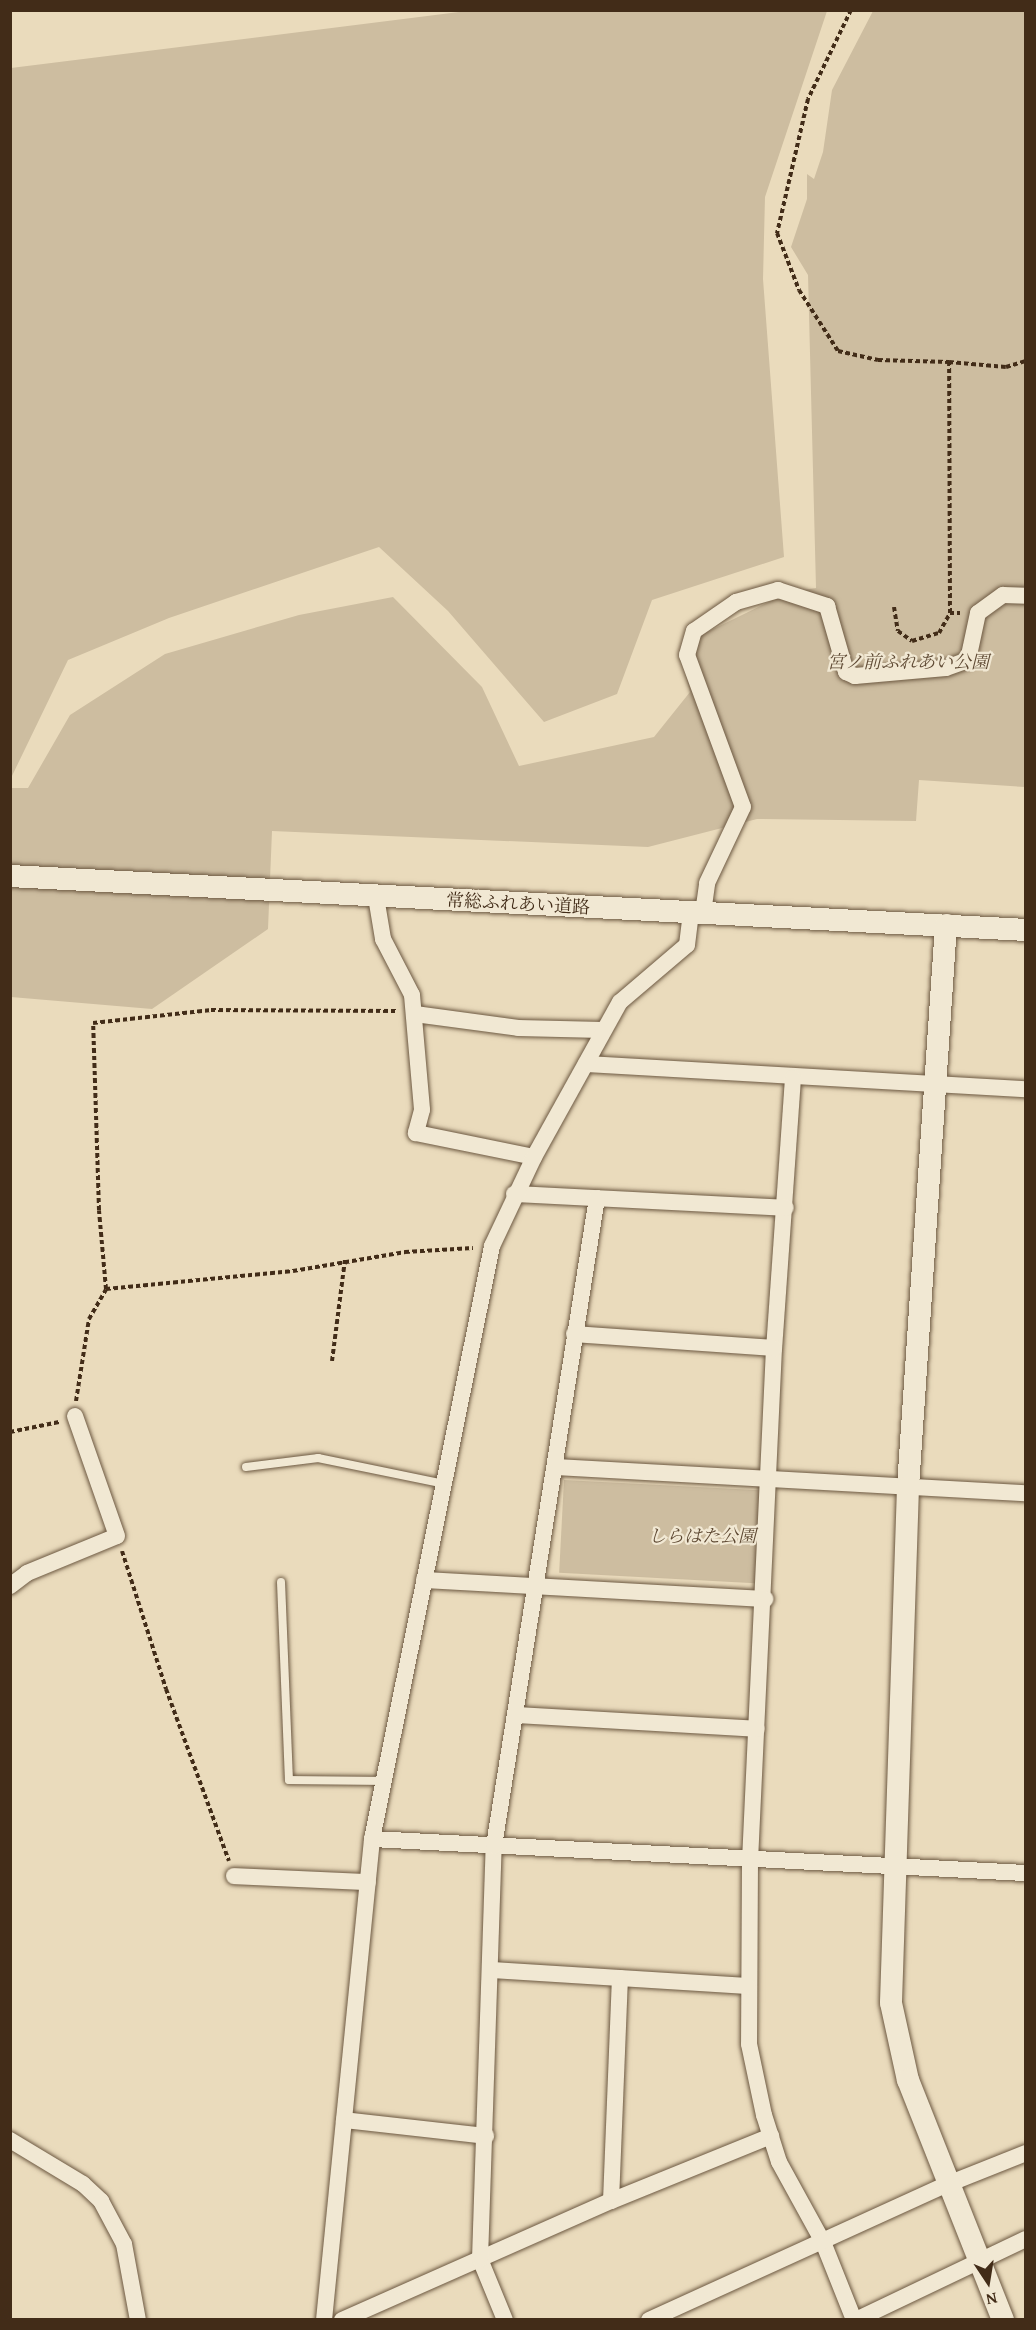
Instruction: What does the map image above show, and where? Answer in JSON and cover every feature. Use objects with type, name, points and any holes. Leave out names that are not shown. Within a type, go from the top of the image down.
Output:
[{"type":"street","points":[[324,2319],[372,1839],[492,1246],[514,1194],[620,1002],[687,945],[707,883],[743,807],[687,655],[694,631],[753,595],[778,590],[798,595],[827,606],[846,672],[855,676],[960,664],[968,660],[978,613],[1003,595],[1026,596]]},
{"type":"street","name":"常総ふれあい道路","points":[[10,876],[1026,930]]},
{"type":"street","points":[[376,897],[383,939],[412,996],[422,1110],[416,1133],[534,1157]]},
{"type":"street","points":[[946,925],[908,1487],[893,1867],[891,2003],[908,2080],[978,2262],[1003,2319]]},
{"type":"street","points":[[415,1014],[518,1028],[603,1030]]},
{"type":"street","points":[[586,1064],[793,1078],[1026,1089]]},
{"type":"street","points":[[793,1078],[786,1208],[774,1348],[765,1599],[750,1860],[747,1986],[749,2044],[779,2162],[823,2242],[855,2319],[1026,2239]]},
{"type":"street","points":[[514,1194],[786,1208]]},
{"type":"street","points":[[505,2319],[480,2259],[492,1970],[494,1846],[597,1198]]},
{"type":"street","points":[[574,1334],[774,1348]]},
{"type":"street","points":[[10,1586],[27,1573],[117,1536],[75,1416]]},
{"type":"street","points":[[555,1467],[1026,1493]]},
{"type":"street","points":[[424,1580],[765,1599]]},
{"type":"street","points":[[516,1715],[757,1729]]},
{"type":"street","points":[[372,1839],[1026,1873]]},
{"type":"street","points":[[234,1876],[368,1882]]},
{"type":"street","points":[[492,1970],[747,1986]]},
{"type":"street","points":[[611,2201],[620,1978]]},
{"type":"street","points":[[344,2120],[486,2136]]},
{"type":"street","points":[[342,2319],[611,2201],[771,2136]]},
{"type":"street","points":[[10,2140],[83,2184],[101,2201],[124,2244],[138,2319]]},
{"type":"street","points":[[649,2319],[948,2184],[1026,2152]]},
{"type":"lane","points":[[246,1467],[318,1458],[445,1484]]},
{"type":"lane","points":[[281,1582],[290,1780],[384,1781]]},
{"type":"path","points":[[851,10],[808,99],[777,233],[799,290],[838,351],[878,360],[949,362],[1006,367],[1026,361]]},
{"type":"path","points":[[894,607],[898,631],[912,641],[939,633],[950,613],[949,362]]},
{"type":"path","points":[[950,613],[978,613]]},
{"type":"path","points":[[10,1432],[75,1416],[89,1319],[106,1289],[99,1210],[93,1023],[211,1010],[415,1014]]},
{"type":"path","points":[[106,1289],[282,1272],[345,1259],[492,1246]]},
{"type":"path","points":[[332,1361],[345,1259]]},
{"type":"path","points":[[117,1536],[166,1689],[234,1876]]},
{"type":"green space","points":[[467,11],[827,11],[765,197],[763,279],[784,557],[652,600],[617,694],[544,722],[448,611],[379,547],[169,618],[68,660],[11,778],[11,68]]},
{"type":"green space","name":"宮ノ前ふれあい公園","points":[[873,11],[1025,11],[1025,787],[919,780],[916,821],[757,819],[648,847],[272,831],[268,929],[152,1009],[11,997],[10,788],[28,788],[70,715],[165,654],[299,615],[393,597],[482,687],[519,766],[654,737],[690,692],[684,669],[701,635],[789,592],[816,588],[808,275],[791,247],[807,199],[807,174],[814,179],[823,152],[832,90]]},
{"type":"green space","name":"しらはた公園","points":[[564,1480],[760,1490],[755,1583],[559,1573]]}]
